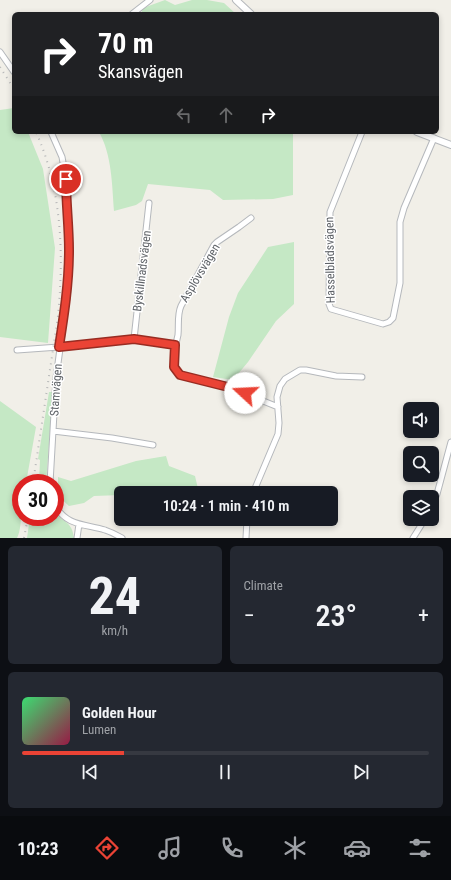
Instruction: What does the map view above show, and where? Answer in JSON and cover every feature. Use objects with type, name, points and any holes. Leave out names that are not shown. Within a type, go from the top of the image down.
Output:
[{"type":"street","points":[[135,12],[150,0]]},
{"type":"street","points":[[236,0],[249,12]]},
{"type":"street","points":[[0,52],[12,69]]},
{"type":"street","name":"Stamvägen","points":[[51,474],[56,378],[59,347],[68,290],[70,248],[64,168],[62,157],[52,134]]},
{"type":"street","name":"Hasselbladsvägen","points":[[361,134],[330,212],[329,304],[331,309],[383,324],[389,322],[393,318],[400,283],[400,222],[404,208],[434,138]]},
{"type":"street","points":[[423,134],[451,145]]},
{"type":"street","name":"Byskillnadsvägen","points":[[134,339],[149,203]]},
{"type":"street","name":"Asplövsvägen","points":[[251,218],[217,242],[181,306],[179,311],[178,337],[175,345],[174,367],[180,375],[234,389],[278,407]]},
{"type":"street","points":[[17,350],[134,339],[175,345]]},
{"type":"street","points":[[256,486],[278,434],[277,397],[280,386],[285,379],[300,370],[336,376],[362,377]]},
{"type":"street","points":[[53,431],[112,438],[153,445]]},
{"type":"street","points":[[438,490],[451,442]]},
{"type":"street","points":[[64,516],[68,520],[104,530],[122,538]]},
{"type":"street","points":[[77,538],[79,524]]},
{"type":"street","points":[[246,538],[247,526]]},
{"type":"street","points":[[413,538],[421,526]]},
{"type":"green space","points":[[165,0],[175,5],[192,0],[207,0],[224,3],[234,12],[142,12],[143,8]]},
{"type":"green space","points":[[12,108],[12,134],[29,134],[43,169],[55,248],[48,343],[0,337],[0,110]]},
{"type":"green space","points":[[100,134],[293,134],[293,195],[273,199],[223,200],[210,190],[148,184],[142,201],[136,205],[114,211],[109,160]]},
{"type":"green space","points":[[294,242],[294,304],[276,321],[248,362],[233,380],[213,377],[229,317],[238,293],[268,247]]},
{"type":"green space","points":[[49,392],[53,392],[47,474],[39,474],[40,460],[38,459]]},
{"type":"green space","points":[[0,401],[36,427],[28,474],[12,474],[12,526],[20,526],[19,533],[17,538],[0,538]]},
{"type":"green space","points":[[166,456],[169,466],[195,476],[197,486],[114,486],[114,495],[94,496],[84,503],[69,506],[64,501],[64,479],[71,481],[136,461]]},
{"type":"green space","points":[[64,520],[72,529],[74,538],[27,538],[29,526],[64,526]]},
{"type":"railway","points":[[0,67],[12,86]]},
{"type":"railway","points":[[34,474],[58,316],[61,269],[61,246],[56,199],[45,154],[37,134]]},
{"type":"railway","points":[[24,538],[26,526]]},
{"type":"route","points":[[66,179],[70,248],[68,290],[59,347],[134,339],[175,345],[174,367],[180,375],[228,387],[245,393]]}]
